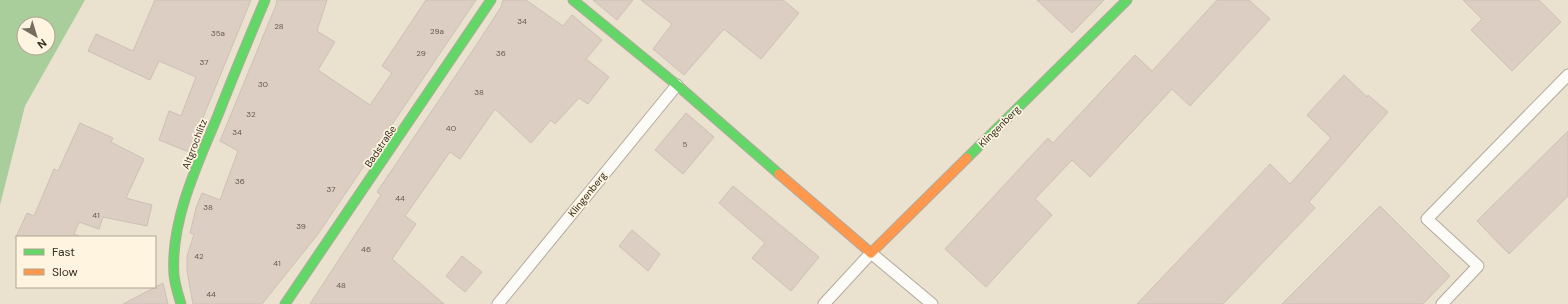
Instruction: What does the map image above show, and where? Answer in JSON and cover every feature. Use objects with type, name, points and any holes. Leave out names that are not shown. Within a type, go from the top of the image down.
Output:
[{"type":"street","name":"Altgrochlitz","points":[[180,304],[174,273],[179,230],[187,195],[230,83],[265,0]]},
{"type":"street","name":"Badstraße","points":[[285,304],[468,37],[491,0]]},
{"type":"street","points":[[573,0],[677,85],[871,253]]},
{"type":"street","name":"Klingenberg","points":[[871,253],[1127,0]]},
{"type":"lane","points":[[1442,304],[1478,266],[1426,219],[1568,75]]},
{"type":"lane","name":"Klingenberg","points":[[498,304],[677,85]]},
{"type":"lane","name":"Klingenberg","points":[[824,304],[871,253]]},
{"type":"lane","points":[[871,253],[932,304]]},
{"type":"green space","points":[[0,0],[85,0],[56,51],[56,16],[16,16],[16,56],[53,56],[25,106],[0,205]]},
{"type":"building","points":[[155,0],[251,0],[189,152],[159,140],[169,111],[181,116],[196,77],[159,61],[150,80],[88,51],[96,34],[133,51]]},
{"type":"building","points":[[277,0],[327,0],[317,31],[335,42],[318,70],[370,105],[392,73],[382,66],[426,0],[476,0],[318,234],[262,304],[193,304],[187,271],[187,256],[194,234],[190,233],[196,208],[202,193],[220,200],[238,151],[220,141]]},
{"type":"building","points":[[503,0],[526,0],[563,26],[572,15],[602,40],[586,59],[609,77],[588,104],[579,98],[555,124],[551,120],[531,143],[495,109],[460,159],[450,152],[405,216],[416,224],[392,259],[444,304],[310,304],[381,195],[377,192],[477,44],[501,7]]},
{"type":"building","points":[[593,0],[633,0],[617,20]]},
{"type":"building","points":[[641,0],[783,0],[799,13],[761,59],[724,29],[684,75],[653,49],[672,24]]},
{"type":"building","points":[[1037,0],[1104,0],[1072,33]]},
{"type":"building","points":[[1217,0],[1249,0],[1270,19],[1190,106],[1172,89],[1090,177],[1072,160],[1035,199],[1052,215],[986,287],[945,249],[1048,138],[1053,143],[1135,55],[1152,71]]},
{"type":"building","points":[[1463,0],[1539,0],[1561,22],[1512,71],[1471,30],[1482,19]]},
{"type":"building","points":[[1344,75],[1367,97],[1368,95],[1388,112],[1309,202],[1315,208],[1223,304],[1137,304],[1270,164],[1290,184],[1331,138],[1307,115]]},
{"type":"building","points":[[686,113],[714,137],[683,174],[655,150]]},
{"type":"building","points":[[80,123],[113,138],[111,142],[144,159],[126,198],[152,205],[147,226],[103,217],[99,229],[79,222],[74,234],[79,236],[16,236],[27,213],[34,216],[54,169],[58,171]]},
{"type":"building","points":[[1568,131],[1568,196],[1509,254],[1477,221]]},
{"type":"building","points":[[733,186],[819,257],[791,291],[752,258],[765,243],[719,203]]},
{"type":"building","points":[[1380,206],[1450,276],[1423,304],[1282,304]]},
{"type":"building","points":[[632,230],[660,254],[648,271],[619,246]]},
{"type":"building","points":[[462,256],[482,272],[465,292],[446,276]]},
{"type":"building","points":[[163,283],[168,304],[123,304],[156,288]]},
{"type":"traffic: fast","points":[[181,304],[174,279],[176,234],[181,213],[194,172],[265,0]]},
{"type":"traffic: fast","points":[[285,304],[491,0]]},
{"type":"traffic: fast","points":[[573,0],[677,85],[779,174]]},
{"type":"traffic: fast","points":[[967,158],[1127,0]]},
{"type":"traffic: slow","points":[[779,174],[871,253],[967,158]]}]
